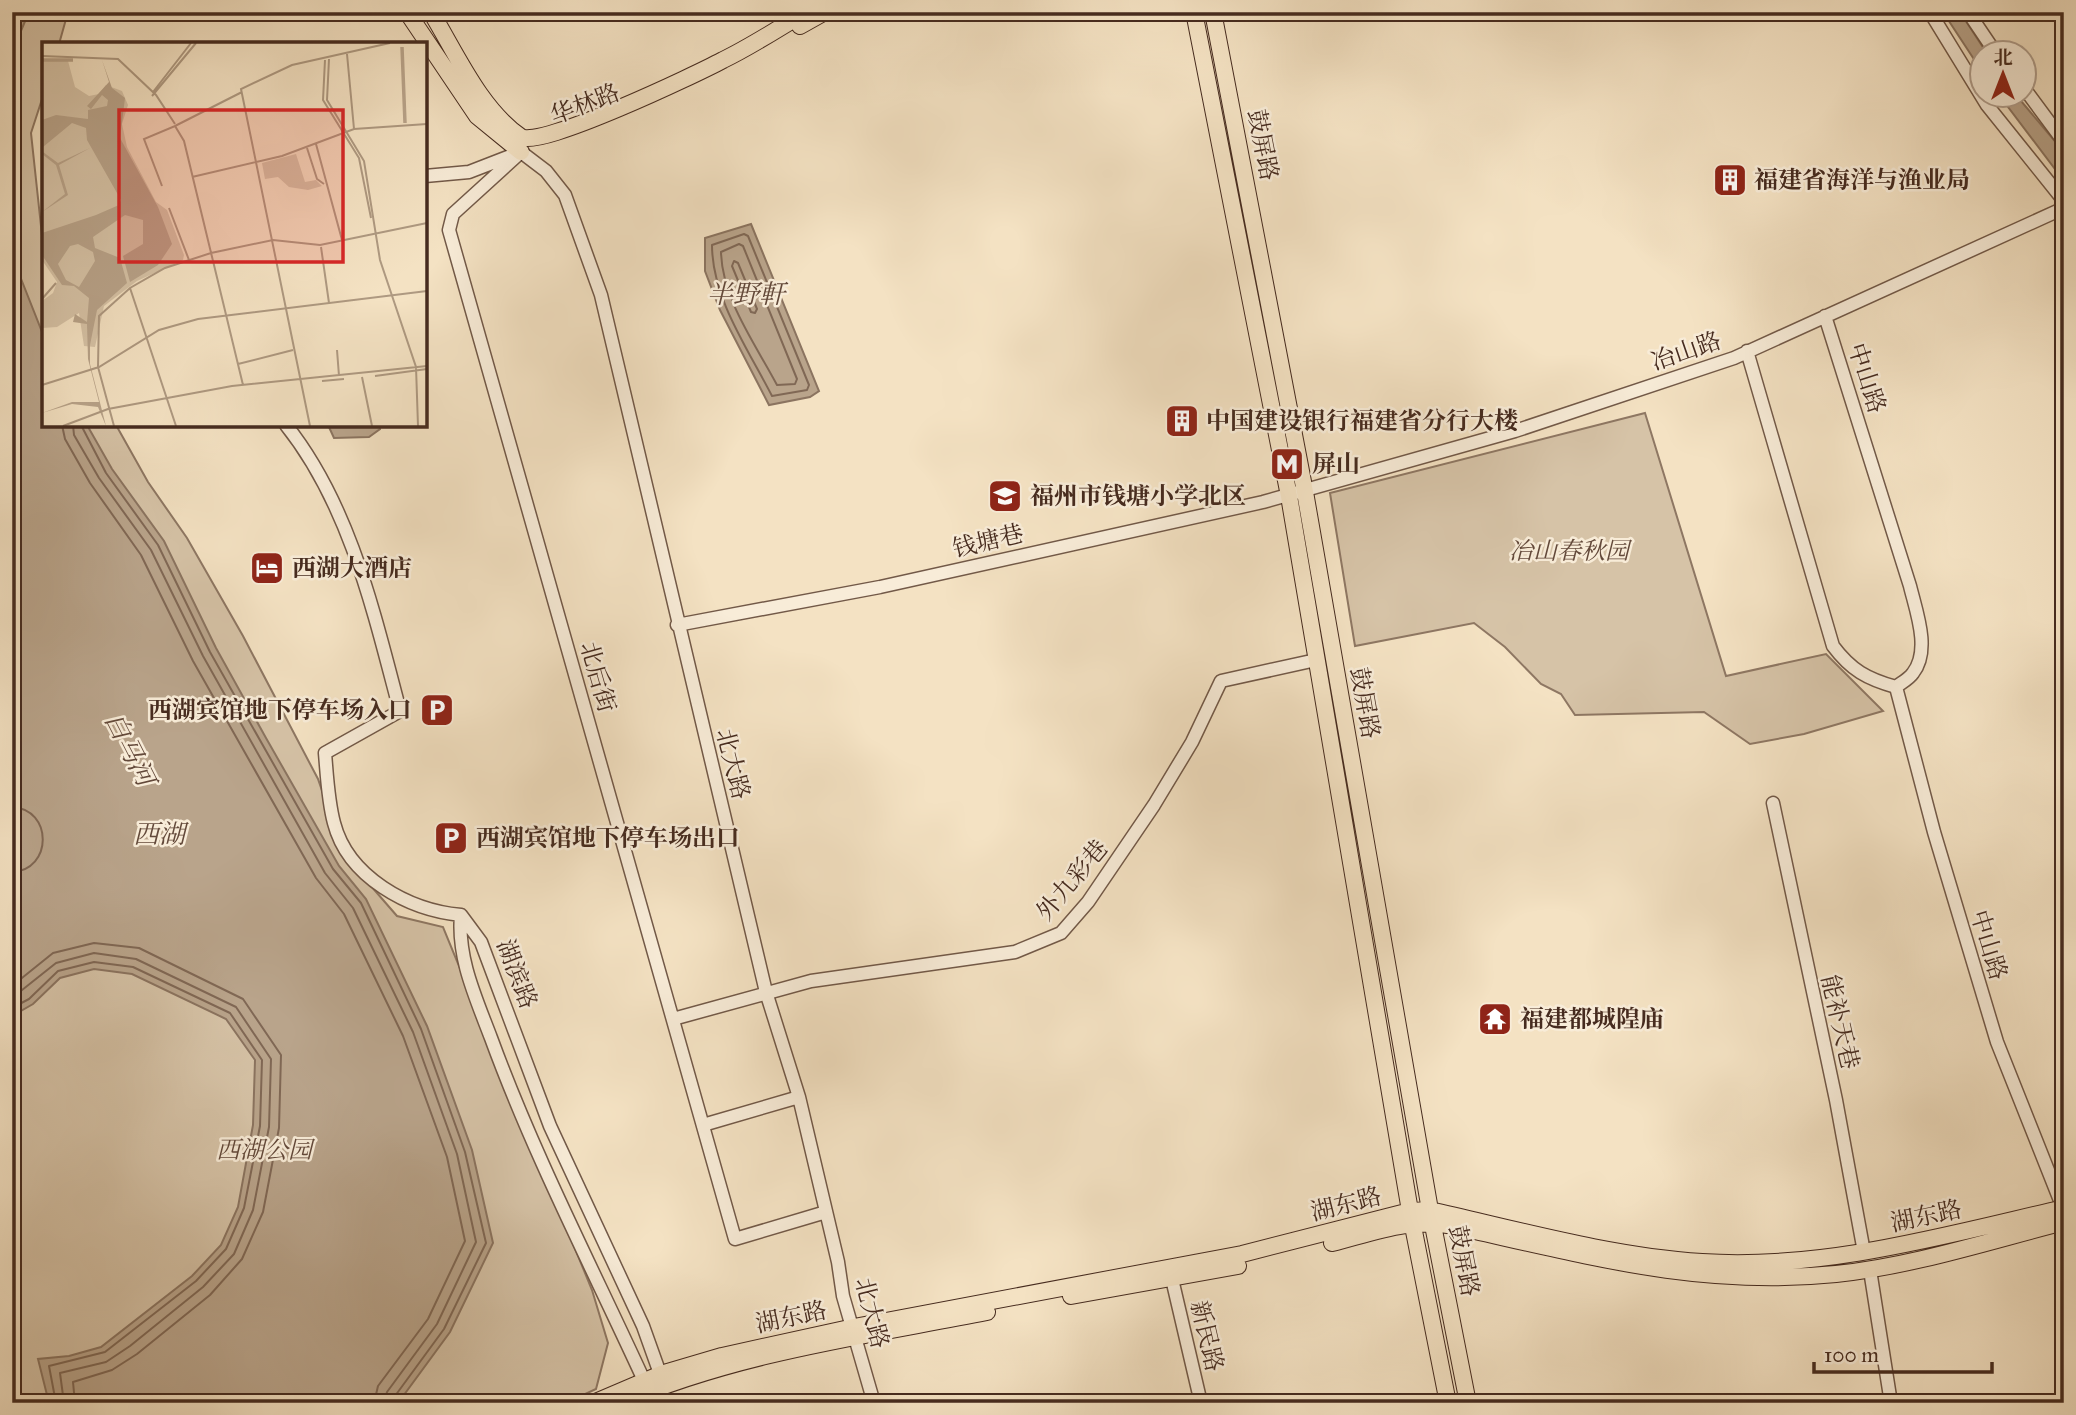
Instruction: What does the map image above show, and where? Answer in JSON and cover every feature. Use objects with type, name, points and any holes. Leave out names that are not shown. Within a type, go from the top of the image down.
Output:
[{"type":"main road","points":[[407,12],[477,116],[521,145]]},
{"type":"main road","name":"华林路","points":[[431,12],[480,92],[521,145]]},
{"type":"main road","name":"华林路","points":[[521,145],[581,125],[725,60],[806,12]]},
{"type":"main road","name":"华林路","points":[[521,145],[607,122],[689,87],[825,12]]},
{"type":"main road","name":"鼓屏路","points":[[1194,12],[1297,494],[1316,660],[1411,1217],[1448,1403]]},
{"type":"main road","name":"鼓屏路","points":[[1213,12],[1297,494],[1468,1403]]},
{"type":"main road","name":"湖东路","points":[[654,1382],[855,1332],[1411,1217],[1431,1216],[1569,1242],[1700,1262],[1753,1263],[1864,1252],[2064,1208]]},
{"type":"main road","name":"湖东路","points":[[1431,1216],[1560,1252],[1697,1275],[1801,1276],[1870,1269],[2064,1222]]},
{"type":"main road","name":"湖东路","points":[[855,1332],[1243,1265],[1411,1217]]},
{"type":"main road","points":[[593,1403],[654,1382]]},
{"type":"main road","points":[[621,1403],[654,1382]]},
{"type":"street","points":[[1930,12],[1987,105],[2064,201]]},
{"type":"street","points":[[1968,12],[1986,38]]},
{"type":"street","points":[[2038,107],[2064,142]]},
{"type":"street","points":[[427,176],[469,172],[521,145]]},
{"type":"street","name":"北大路","points":[[521,145],[565,194],[601,295],[645,471],[677,625],[766,992],[799,1097],[838,1262],[843,1296],[874,1403]]},
{"type":"street","name":"北后街","points":[[521,145],[453,214],[449,230],[735,1239],[826,1212]]},
{"type":"street","name":"冶山路","points":[[1297,494],[1515,431],[1747,352],[2064,208]]},
{"type":"street","name":"中山路","points":[[1825,316],[1910,586],[1920,626],[1922,653],[1914,673],[1896,687],[1958,919],[1997,1042],[2064,1208]]},
{"type":"street","points":[[1747,352],[1833,646],[1849,667],[1872,681],[1896,687]]},
{"type":"street","points":[[287,427],[316,469],[353,550],[400,711],[325,753],[334,823],[354,862],[387,891],[436,912],[461,915]]},
{"type":"street","name":"钱塘巷","points":[[677,625],[880,587],[1297,494]]},
{"type":"street","name":"外九彩巷","points":[[673,1019],[811,981],[1015,952],[1061,933],[1102,881],[1154,805],[1192,743],[1221,681],[1316,660]]},
{"type":"street","name":"能补天巷","points":[[1773,803],[1836,1100],[1864,1252]]},
{"type":"street","name":"湖滨路","points":[[461,915],[481,942],[550,1126],[643,1326],[654,1382]]},
{"type":"street","name":"湖滨路","points":[[461,915],[459,946],[501,1064],[565,1214],[654,1382]]},
{"type":"street","points":[[703,1125],[799,1097]]},
{"type":"street","points":[[1870,1269],[1891,1403]]},
{"type":"street","name":"新民路","points":[[1172,1279],[1201,1403]]},
{"type":"green space","name":"西湖","points":[[12,12],[68,12],[60,42],[42,42],[42,99],[31,133],[42,235],[42,427],[117,427],[148,482],[187,538],[243,636],[318,779],[344,855],[397,916],[443,927],[592,1290],[608,1343],[596,1389],[566,1403],[12,1403]]},
{"type":"green space","name":"冶山春秋园","points":[[1645,413],[1726,676],[1826,654],[1883,711],[1804,734],[1750,744],[1704,712],[1575,715],[1561,694],[1541,684],[1505,647],[1474,623],[1355,646],[1330,493]]},
{"type":"water","points":[[12,12],[29,12],[12,52]]},
{"type":"water","points":[[1943,12],[1960,12],[1977,38],[1968,38],[1968,50]]},
{"type":"water","points":[[2009,108],[2027,108],[2064,152],[2064,181]]},
{"type":"water","name":"半野軒","points":[[751,224],[819,391],[810,397],[769,405],[720,310],[705,271],[705,238]]},
{"type":"water","name":"西湖","points":[[12,256],[42,332],[42,427],[88,427],[112,469],[164,541],[216,648],[266,738],[339,866],[366,899],[427,1026],[472,1150],[493,1243],[450,1332],[398,1403],[49,1403],[38,1359],[69,1356],[101,1347],[192,1276],[221,1245],[238,1207],[253,1125],[255,1060],[226,1019],[132,974],[94,969],[60,978],[33,1004],[12,1016],[12,860],[17,839],[12,824]]},
{"type":"water","points":[[329,427],[380,429],[369,437],[334,438]]},
{"type":"water","points":[[12,1367],[15,1370],[23,1403],[12,1403]]},
{"type":"place","name":"福建省海洋与渔业局","points":[[1730,180]]},
{"type":"place","name":"中国建设银行福建省分行大楼","points":[[1182,421]]},
{"type":"place","name":"屏山","points":[[1287,464]]},
{"type":"place","name":"福州市钱塘小学北区","points":[[1005,496]]},
{"type":"place","name":"西湖大酒店","points":[[267,568]]},
{"type":"place","name":"西湖宾馆地下停车场入口","points":[[437,710]]},
{"type":"place","name":"西湖宾馆地下停车场出口","points":[[451,838]]},
{"type":"place","name":"福建都城隍庙","points":[[1495,1019]]},
{"type":"water label","name":"白马河","points":[[130,749]]},
{"type":"park label","name":"西湖公园","points":[[264,1150]]}]
